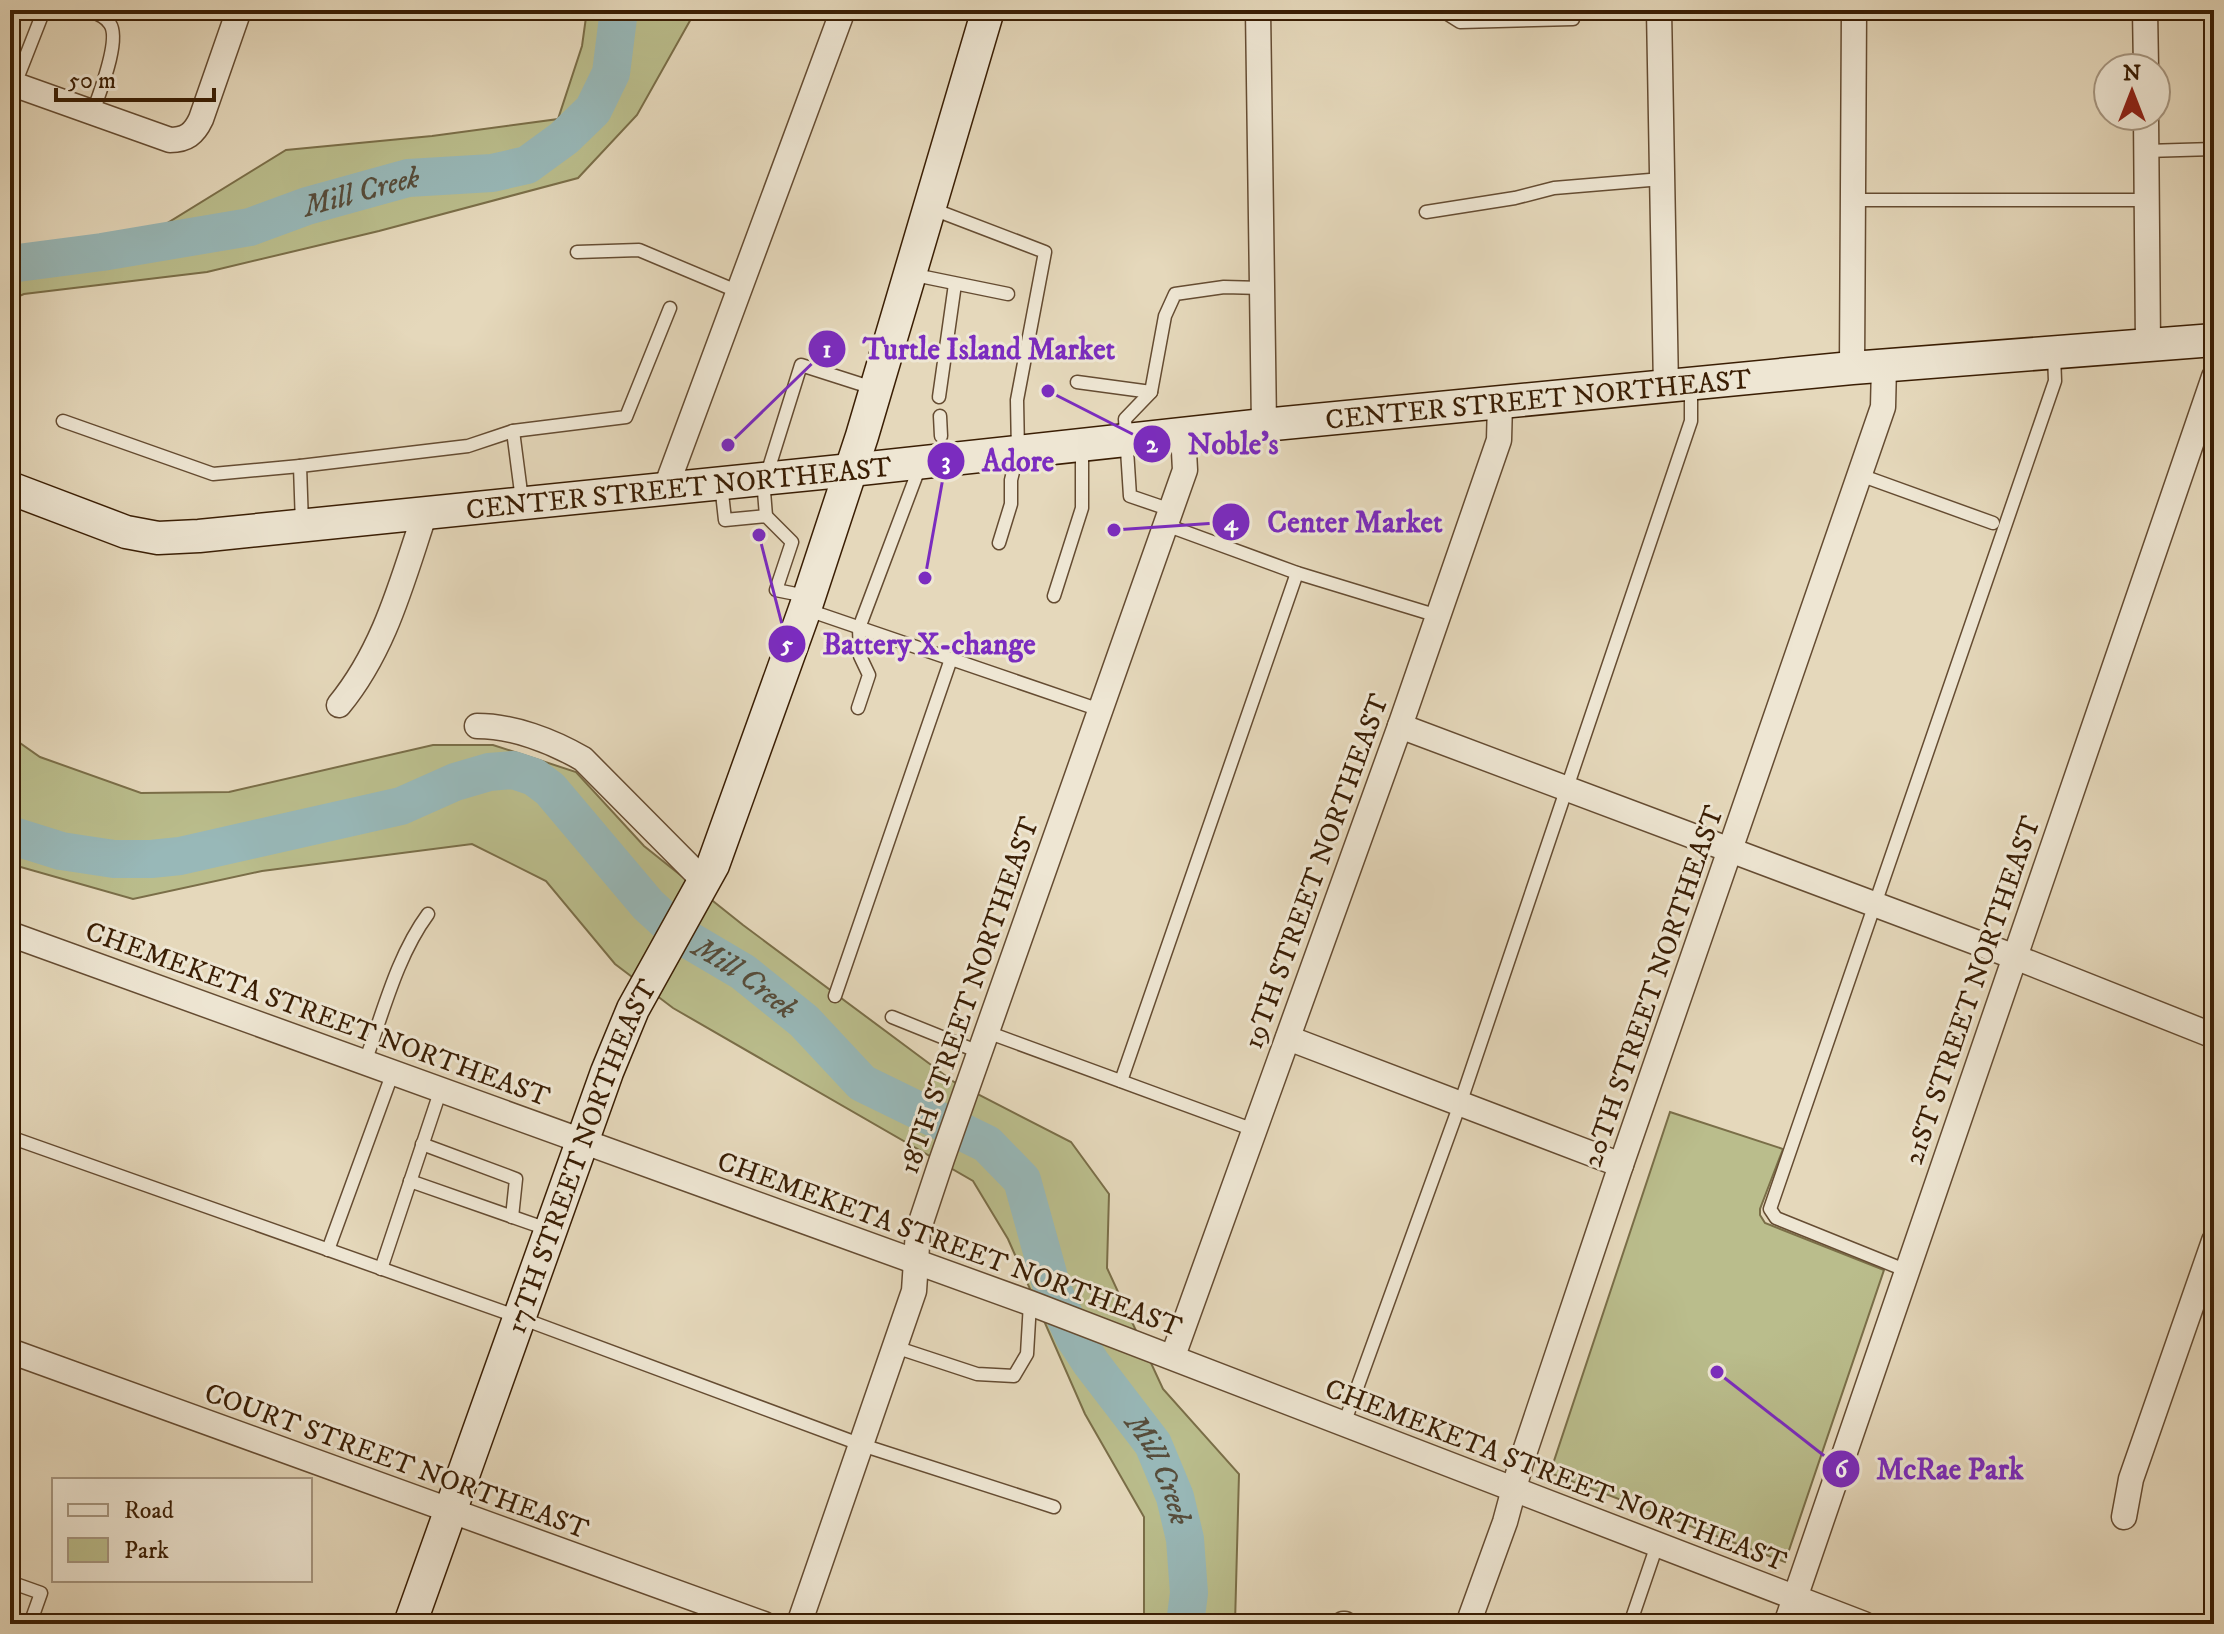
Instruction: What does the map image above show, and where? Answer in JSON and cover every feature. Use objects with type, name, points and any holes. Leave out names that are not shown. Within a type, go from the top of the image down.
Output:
[{"type":"main road","name":"17TH STREET NORTHEAST","points":[[410,1624],[575,1165],[581,1140],[633,1009],[699,893],[807,603],[808,547],[851,470],[988,10]]},
{"type":"main road","name":"CENTER STREET NORTHEAST","points":[[10,488],[126,532],[158,538],[665,490],[1183,433],[1852,368],[2214,340]]},
{"type":"street","points":[[13,84],[170,140],[180,140],[196,129],[201,119],[239,10]]},
{"type":"street","points":[[665,490],[843,10]]},
{"type":"street","points":[[1258,10],[1264,425]]},
{"type":"street","points":[[1659,10],[1662,179],[1678,386]]},
{"type":"street","points":[[1852,368],[1854,10]]},
{"type":"street","points":[[2145,10],[2146,52]]},
{"type":"street","points":[[2146,132],[2148,346]]},
{"type":"street","name":"20TH STREET NORTHEAST","points":[[1468,1624],[1505,1522],[1621,1165],[1883,407],[1884,366]]},
{"type":"street","name":"21ST STREET NORTHEAST","points":[[1786,1624],[2214,377]]},
{"type":"street","name":"19TH STREET NORTHEAST","points":[[1173,1356],[1400,726],[1499,440],[1500,403]]},
{"type":"street","name":"18TH STREET NORTHEAST","points":[[799,1624],[916,1283],[918,1231],[962,1098],[1185,470],[1183,433]]},
{"type":"street","points":[[339,705],[359,681],[377,648],[425,513]]},
{"type":"street","points":[[477,726],[499,726],[566,749],[583,759],[699,893]]},
{"type":"street","points":[[1400,726],[2015,957],[2214,1036]]},
{"type":"street","name":"CHEMEKETA STREET NORTHEAST","points":[[10,934],[1173,1356],[1864,1624]]},
{"type":"street","points":[[1288,1038],[1621,1165]]},
{"type":"street","points":[[2124,1517],[2131,1479],[2214,1241]]},
{"type":"street","name":"COURT STREET NORTHEAST","points":[[10,1351],[764,1624]]},
{"type":"lane","points":[[13,84],[44,10]]},
{"type":"lane","points":[[1441,10],[1460,22],[1573,19]]},
{"type":"lane","points":[[93,112],[110,58],[113,37],[111,24],[94,12]]},
{"type":"lane","points":[[2146,151],[2214,149]]},
{"type":"lane","points":[[1426,212],[1515,198],[1554,188],[1662,179]]},
{"type":"lane","points":[[1853,200],[2147,200]]},
{"type":"lane","points":[[930,208],[1045,252],[1017,400],[1018,452],[1011,480],[1011,504],[999,543]]},
{"type":"lane","points":[[577,252],[639,250],[739,292]]},
{"type":"lane","points":[[910,274],[1008,294]]},
{"type":"lane","points":[[939,397],[955,284]]},
{"type":"lane","points":[[1262,288],[1224,287],[1175,294],[1165,316],[1151,392],[1125,419],[1130,496],[1168,517],[1297,573],[1438,616]]},
{"type":"lane","points":[[63,421],[213,474],[468,446],[513,431],[626,417],[670,308]]},
{"type":"lane","points":[[1905,1270],[1776,1218],[1770,1209],[2055,381],[2054,353]]},
{"type":"lane","points":[[766,516],[764,479],[801,365],[876,389]]},
{"type":"lane","points":[[1077,382],[1151,392]]},
{"type":"lane","points":[[1344,1424],[1460,1104],[1691,421],[1678,386]]},
{"type":"lane","points":[[940,416],[941,436]]},
{"type":"lane","points":[[513,431],[523,504]]},
{"type":"lane","points":[[1054,596],[1082,508],[1082,446]]},
{"type":"lane","points":[[858,708],[869,675],[860,656],[859,628],[921,463]]},
{"type":"lane","points":[[300,466],[302,526]]},
{"type":"lane","points":[[1860,475],[1993,523]]},
{"type":"lane","points":[[721,484],[725,520],[766,516],[808,547]]},
{"type":"lane","points":[[1121,1081],[1297,573]]},
{"type":"lane","points":[[807,603],[859,628],[1100,710]]},
{"type":"lane","points":[[835,996],[951,659]]},
{"type":"lane","points":[[365,1062],[406,953],[417,928],[428,914]]},
{"type":"lane","points":[[892,1017],[1121,1081],[1254,1130]]},
{"type":"lane","points":[[328,1250],[393,1072]]},
{"type":"lane","points":[[381,1269],[441,1089]]},
{"type":"lane","points":[[10,1137],[518,1317],[862,1445],[1054,1507]]},
{"type":"lane","points":[[422,1144],[516,1179],[512,1217]]},
{"type":"lane","points":[[410,1181],[550,1230]]},
{"type":"lane","points":[[895,1347],[977,1374],[1014,1376],[1027,1354],[1033,1304]]},
{"type":"lane","points":[[1630,1624],[1657,1545]]},
{"type":"lane","points":[[10,1582],[41,1593],[31,1622],[45,1624]]},
{"type":"green space","points":[[587,10],[696,10],[637,115],[578,178],[379,231],[207,272],[24,294],[10,300],[10,259],[164,225],[286,150],[432,136],[558,119],[582,46]]},
{"type":"green space","points":[[10,736],[40,757],[141,793],[229,792],[433,745],[493,745],[576,772],[644,846],[743,925],[954,1082],[1071,1142],[1109,1194],[1107,1268],[1163,1389],[1239,1474],[1235,1624],[1144,1624],[1144,1517],[1085,1414],[1008,1239],[973,1181],[673,1008],[615,964],[546,881],[472,844],[262,871],[133,899],[10,864]]},
{"type":"green space","points":[[1670,1112],[1783,1149],[1760,1209],[1765,1223],[1884,1270],[1785,1562],[1550,1473]]},
{"type":"waterway","name":"Mill Creek","points":[[10,264],[250,227],[307,206],[408,178],[492,173],[527,165],[564,138],[593,110],[611,73],[619,10]]},
{"type":"waterway","name":"Mill Creek","points":[[10,835],[61,851],[114,859],[180,856],[401,806],[455,782],[489,772],[513,770],[534,777],[550,789],[648,905],[682,936],[743,972],[804,1021],[862,1083],[987,1144],[1022,1180],[1052,1288],[1074,1337],[1153,1444],[1175,1497],[1185,1539],[1189,1593],[1185,1624]]},
{"type":"place","name":"Noble's","points":[[1048,391]]},
{"type":"place","name":"Turtle Island Market","points":[[728,445]]},
{"type":"place","name":"Center Market","points":[[1114,530]]},
{"type":"place","name":"Battery X-change","points":[[759,535]]},
{"type":"place","name":"Adore","points":[[925,578]]},
{"type":"place","name":"McRae Park","points":[[1717,1372]]}]
